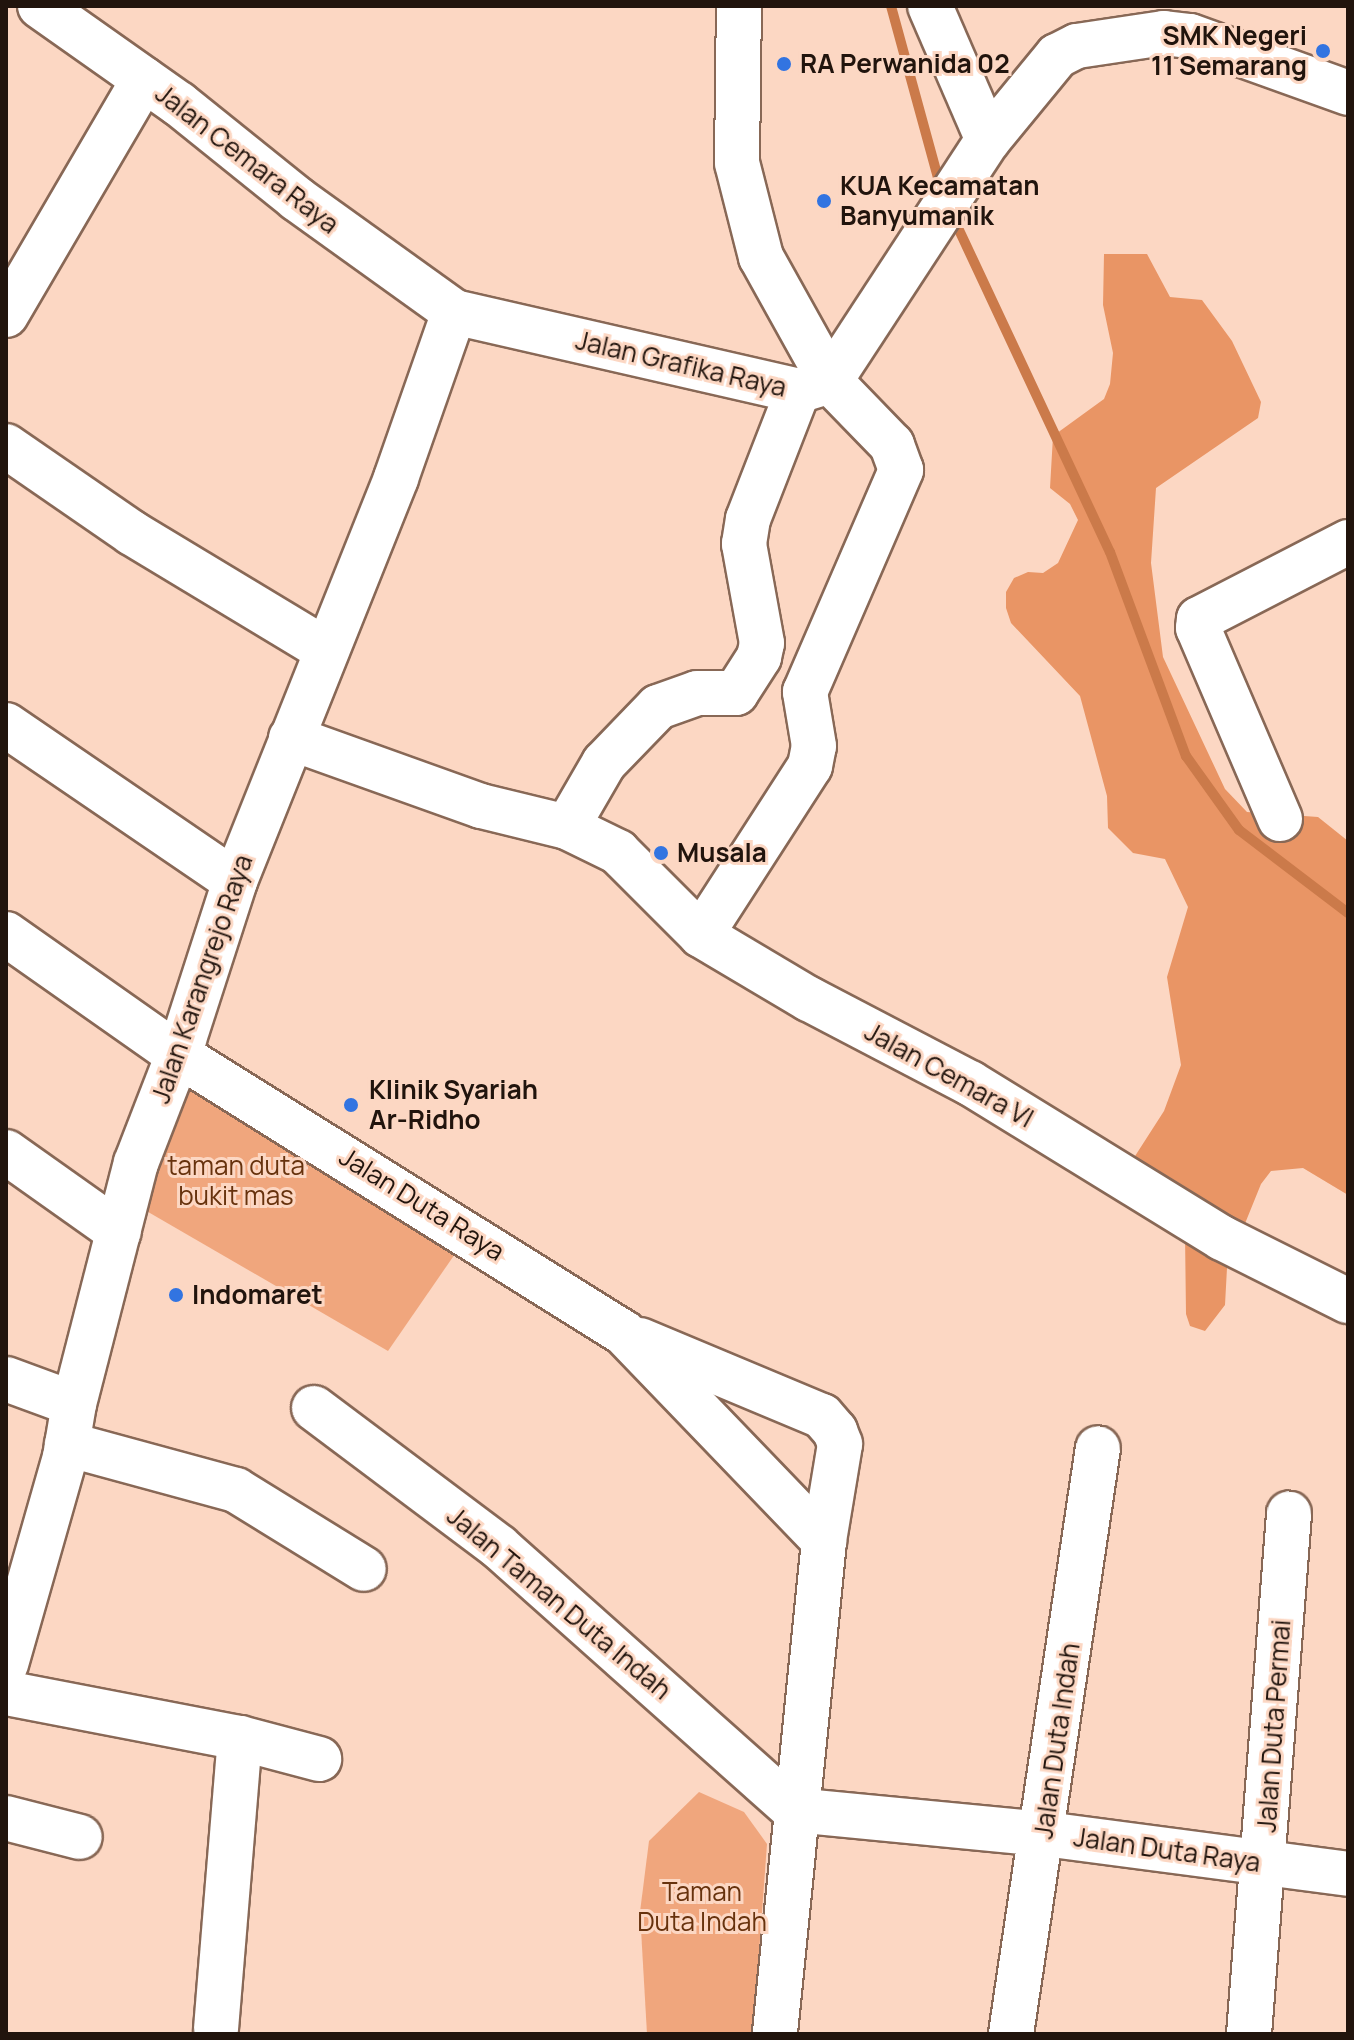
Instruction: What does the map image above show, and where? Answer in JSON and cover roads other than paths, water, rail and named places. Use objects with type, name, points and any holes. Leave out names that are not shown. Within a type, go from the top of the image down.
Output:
[{"type":"street","name":"Jalan Cemara Raya","points":[[40,6],[144,79],[454,312]]},
{"type":"street","points":[[701,935],[810,766],[814,746],[805,692],[901,470],[892,445],[814,386],[761,257],[737,163],[739,6]]},
{"type":"street","points":[[930,6],[988,140]]},
{"type":"street","points":[[567,827],[604,763],[658,707],[697,693],[736,693],[759,657],[762,643],[744,544],[748,519],[814,386],[924,237],[988,140],[1057,56],[1077,46],[1162,19],[1190,36],[1348,93]]},
{"type":"street","points":[[6,315],[144,79]]},
{"type":"street","name":"Jalan Grafika Raya","points":[[454,312],[814,386]]},
{"type":"street","name":"Jalan Karangrejo Raya","points":[[6,1664],[136,1163],[177,1054],[235,881],[396,478],[454,312]]},
{"type":"street","points":[[6,446],[132,533],[326,650]]},
{"type":"street","points":[[1280,819],[1198,628],[1199,619],[1348,542]]},
{"type":"street","points":[[6,725],[235,881]]},
{"type":"street","name":"Jalan Cemara VI","points":[[291,738],[481,806],[567,827],[618,852],[701,935],[809,999],[970,1083],[1222,1238],[1348,1301]]},
{"type":"street","name":"Jalan Duta Raya","points":[[6,934],[177,1054],[624,1333],[822,1416],[840,1444],[824,1541],[794,1810],[775,2034]]},
{"type":"street","points":[[6,1152],[119,1232]]},
{"type":"street","name":"Jalan Duta Raya","points":[[624,1333],[824,1541]]},
{"type":"street","points":[[6,1379],[70,1424],[236,1490],[364,1569]]},
{"type":"street","name":"Jalan Taman Duta Indah","points":[[314,1408],[499,1547],[794,1810]]},
{"type":"street","name":"Jalan Duta Indah","points":[[1011,2034],[1045,1834],[1098,1448]]},
{"type":"street","name":"Jalan Duta Permai","points":[[1249,2034],[1289,1514]]},
{"type":"street","points":[[6,1693],[240,1738],[319,1759]]},
{"type":"street","points":[[216,2029],[240,1738]]},
{"type":"street","name":"Jalan Duta Raya","points":[[794,1810],[1045,1834],[1348,1874]]},
{"type":"street","points":[[6,1818],[80,1837]]},
{"type":"waterway","points":[[891,6],[941,189]]},
{"type":"waterway","points":[[952,215],[1110,552],[1186,756],[1239,830],[1348,913]]},
{"type":"place","name":"SMK Negeri 11 Semarang","points":[[1323,51]]},
{"type":"place","name":"RA Perwanida 02","points":[[784,64]]},
{"type":"place","name":"KUA Kecamatan Banyumanik","points":[[824,201]]},
{"type":"place","name":"Musala","points":[[661,853]]},
{"type":"place","name":"Klinik Syariah Ar-Ridho","points":[[351,1105]]},
{"type":"place","name":"Indomaret","points":[[176,1295]]},
{"type":"park label","name":"taman duta bukit mas","points":[[236,1181]]},
{"type":"park label","name":"Taman Duta Indah","points":[[702,1907]]}]
